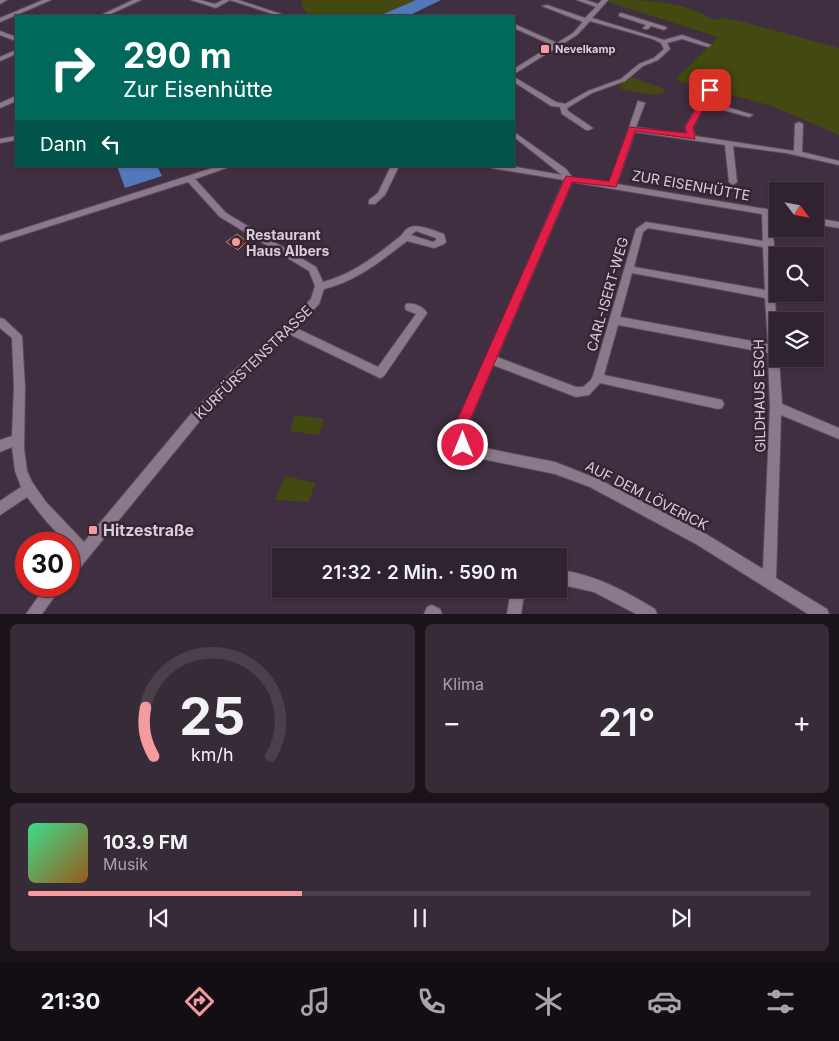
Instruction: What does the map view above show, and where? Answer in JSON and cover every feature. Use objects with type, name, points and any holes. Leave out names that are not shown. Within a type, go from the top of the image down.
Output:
[{"type":"street","points":[[0,2],[4,0]]},
{"type":"street","points":[[0,20],[48,0]]},
{"type":"street","points":[[104,15],[138,0]]},
{"type":"street","points":[[194,0],[216,6],[227,0]]},
{"type":"street","points":[[208,4],[214,0]]},
{"type":"street","points":[[232,0],[281,15]]},
{"type":"street","points":[[254,6],[264,0]]},
{"type":"street","points":[[580,0],[599,6]]},
{"type":"street","points":[[515,71],[575,34],[605,0]]},
{"type":"street","points":[[515,80],[554,104],[563,106],[572,104],[590,92],[623,80],[640,65],[662,56],[667,49],[663,42],[640,33],[588,20],[545,6]]},
{"type":"street","points":[[621,15],[664,28]]},
{"type":"street","points":[[640,33],[650,24]]},
{"type":"street","points":[[515,26],[557,45]]},
{"type":"street","points":[[0,33],[15,39]]},
{"type":"street","points":[[663,42],[682,36],[708,45]]},
{"type":"street","points":[[0,59],[15,52]]},
{"type":"street","points":[[515,60],[525,65]]},
{"type":"street","points":[[692,137],[689,127],[710,90]]},
{"type":"street","points":[[0,106],[15,98]]},
{"type":"street","points":[[703,102],[749,115]]},
{"type":"street","points":[[613,185],[641,103]]},
{"type":"street","points":[[563,106],[565,112],[589,128]]},
{"type":"street","points":[[798,152],[800,124]]},
{"type":"street","points":[[632,128],[798,152],[839,163]]},
{"type":"street","points":[[515,135],[563,170],[569,178]]},
{"type":"street","points":[[0,141],[15,138]]},
{"type":"street","points":[[729,142],[733,182]]},
{"type":"street","points":[[0,239],[225,167]]},
{"type":"street","points":[[372,202],[381,195],[395,167]]},
{"type":"street","name":"ZUR EISENHÜTTE","points":[[500,167],[769,212]]},
{"type":"street","points":[[189,178],[223,214],[313,269],[320,286],[337,283],[355,275],[406,237]]},
{"type":"street","name":"AUF DEM LÖVERICK","points":[[569,178],[460,427],[460,439],[467,448],[555,468],[594,483],[701,539],[822,614]]},
{"type":"street","points":[[824,222],[839,225]]},
{"type":"street","name":"CARL-ISERT-WEG","points":[[597,378],[639,231],[646,225],[769,245]]},
{"type":"street","name":"GILDHAUS ESCH","points":[[769,245],[770,238]]},
{"type":"street","points":[[628,268],[769,294]]},
{"type":"street","name":"KURFÜRSTENSTRASSE","points":[[80,556],[199,413],[237,374],[288,329],[316,301],[320,286]]},
{"type":"street","points":[[288,329],[380,373],[422,313],[410,307]]},
{"type":"street","points":[[614,320],[769,349]]},
{"type":"street","points":[[0,322],[17,336],[19,365],[18,439],[22,476],[28,489],[69,538],[84,551]]},
{"type":"street","points":[[490,359],[576,392],[585,392],[590,389],[597,378],[718,404]]},
{"type":"street","name":"GILDHAUS ESCH","points":[[769,580],[776,408],[775,367]]},
{"type":"street","points":[[776,408],[839,434]]},
{"type":"street","points":[[0,446],[18,439]]},
{"type":"street","points":[[0,509],[28,489]]},
{"type":"street","points":[[567,579],[583,582],[631,603],[650,614]]},
{"type":"street","points":[[33,614],[46,597]]},
{"type":"street","points":[[514,614],[517,598]]},
{"type":"street","points":[[430,614],[432,612],[435,614]]},
{"type":"green space","points":[[301,0],[416,0],[381,15],[309,15],[303,8]]},
{"type":"green space","points":[[610,0],[663,2],[689,8],[713,20],[723,18],[736,20],[839,48],[839,135],[772,106],[675,80],[718,37],[608,2]]},
{"type":"green space","points":[[632,77],[664,89],[665,93],[653,95],[621,89],[620,84]]},
{"type":"green space","points":[[295,415],[324,419],[319,435],[290,431]]},
{"type":"green space","points":[[285,476],[315,483],[309,502],[275,500]]},
{"type":"water","points":[[416,0],[441,0],[410,15],[381,15]]},
{"type":"water","points":[[117,167],[158,167],[162,176],[125,188]]},
{"type":"building","name":"Restaurant Haus Albers","points":[[237,234],[247,241],[238,250],[226,242]]},
{"type":"place","name":"Nevelkamp","points":[[545,49]]},
{"type":"place","name":"Restaurant Haus Albers","points":[[236,242]]},
{"type":"place","name":"Hitzestraße","points":[[93,530]]},
{"type":"route","points":[[463,445],[459,434],[460,427],[569,178],[613,185],[632,128],[692,137],[689,127],[710,90]]}]
